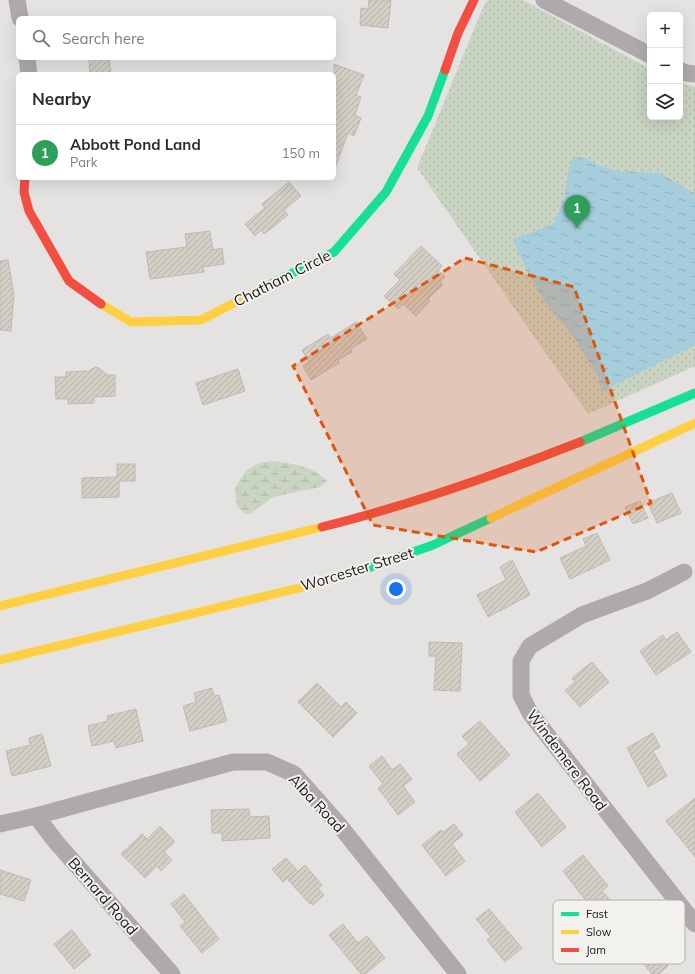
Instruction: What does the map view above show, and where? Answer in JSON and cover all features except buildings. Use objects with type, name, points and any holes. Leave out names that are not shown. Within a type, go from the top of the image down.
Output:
[{"type":"main road","name":"Chatham Circle","points":[[25,180],[24,192],[29,210],[70,281],[95,300],[131,322],[201,320],[334,252],[386,192],[428,116],[458,32],[474,0]]},
{"type":"main road","points":[[0,606],[269,540],[394,507],[460,487],[536,460],[612,430],[695,393]]},
{"type":"main road","name":"Worcester Street","points":[[0,660],[303,587],[400,557],[471,528],[695,423]]},
{"type":"street","points":[[17,0],[20,16]]},
{"type":"street","points":[[544,0],[647,53]]},
{"type":"street","points":[[27,60],[29,72]]},
{"type":"street","points":[[683,72],[695,74]]},
{"type":"street","name":"Windemere Road","points":[[676,900],[530,713],[521,694],[521,661],[530,646],[582,615],[647,591],[684,572]]},
{"type":"street","name":"Alba Road","points":[[0,824],[36,816],[233,762],[267,762],[294,774],[340,826],[458,974]]},
{"type":"street","name":"Bernard Road","points":[[36,816],[56,842],[172,974]]},
{"type":"street","name":"Windemere Road","points":[[685,911],[695,924]]},
{"type":"highlighted area","points":[[465,258],[574,287],[651,503],[536,552],[373,525],[293,366]]},
{"type":"green space","points":[[489,0],[523,0],[647,67],[647,120],[683,120],[683,84],[695,87],[695,366],[588,414],[417,168],[485,4]]},
{"type":"green space","points":[[273,461],[302,466],[316,472],[327,481],[320,487],[273,497],[250,514],[245,514],[237,506],[235,489],[239,481],[247,470],[259,463]]},
{"type":"water","points":[[583,157],[598,165],[616,171],[661,173],[679,185],[695,193],[695,345],[601,392],[598,376],[573,336],[546,303],[528,273],[513,239],[553,224],[564,200],[569,168],[573,158]]},
{"type":"traffic: fast","points":[[269,285],[334,252],[386,192],[428,116],[445,70]]},
{"type":"traffic: fast","points":[[580,442],[695,393]]},
{"type":"traffic: fast","points":[[338,577],[433,545],[491,518]]},
{"type":"traffic: slow","points":[[101,304],[131,322],[201,320],[269,285]]},
{"type":"traffic: slow","points":[[491,518],[695,423]]},
{"type":"traffic: slow","points":[[0,606],[322,527]]},
{"type":"traffic: slow","points":[[0,660],[303,587],[338,577]]},
{"type":"traffic: jam","points":[[445,70],[458,33],[474,0]]},
{"type":"traffic: jam","points":[[25,180],[24,192],[29,211],[69,281],[101,304]]},
{"type":"traffic: jam","points":[[322,527],[388,509],[452,489],[580,442]]},
{"type":"place","name":"Abbott Pond Land","points":[[577,228]]}]
